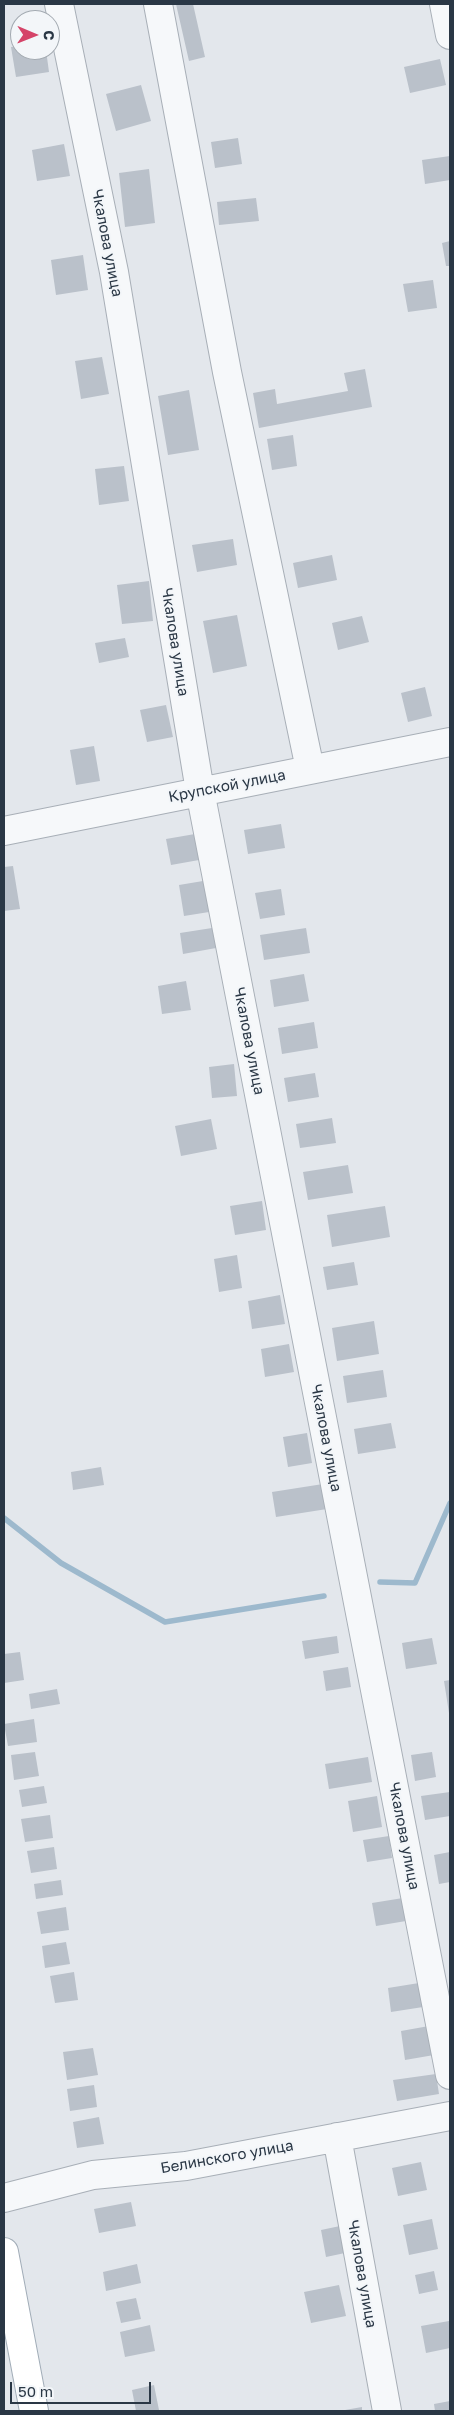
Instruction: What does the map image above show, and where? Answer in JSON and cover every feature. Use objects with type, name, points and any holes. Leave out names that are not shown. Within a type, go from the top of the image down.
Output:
[{"type":"main road","points":[[4,2252],[34,2411]]},
{"type":"street","name":"Чкалова улица","points":[[60,4],[114,272],[200,791],[450,2076]]},
{"type":"street","points":[[158,4],[227,372],[310,769]]},
{"type":"street","points":[[444,4],[450,35]]},
{"type":"street","name":"Крупской улица","points":[[4,831],[450,742]]},
{"type":"street","name":"Белинского улица","points":[[4,2198],[93,2175],[186,2166],[450,2116]]},
{"type":"street","name":"Чкалова улица","points":[[337,2137],[387,2411]]},
{"type":"building","points":[[176,4],[193,4],[205,57],[189,61]]},
{"type":"building","points":[[440,59],[446,85],[410,93],[404,67]]},
{"type":"building","points":[[13,60],[47,60],[49,72],[16,77]]},
{"type":"building","points":[[141,85],[151,121],[116,131],[106,94]]},
{"type":"building","points":[[238,138],[242,164],[215,168],[211,142]]},
{"type":"building","points":[[64,144],[70,176],[37,181],[32,150]]},
{"type":"building","points":[[450,156],[450,180],[425,184],[422,160]]},
{"type":"building","points":[[149,169],[155,223],[125,227],[119,173]]},
{"type":"building","points":[[256,198],[259,221],[219,225],[217,202]]},
{"type":"building","points":[[450,241],[450,266],[446,266],[442,243]]},
{"type":"building","points":[[83,255],[88,290],[56,295],[51,260]]},
{"type":"building","points":[[433,280],[437,308],[408,312],[403,284]]},
{"type":"building","points":[[102,357],[109,394],[81,399],[75,361]]},
{"type":"building","points":[[365,369],[372,407],[259,428],[253,393],[275,389],[277,404],[348,391],[344,373]]},
{"type":"building","points":[[189,390],[199,450],[168,455],[158,396]]},
{"type":"building","points":[[293,435],[297,466],[272,470],[267,439]]},
{"type":"building","points":[[124,466],[129,501],[99,505],[95,469]]},
{"type":"building","points":[[233,539],[237,565],[197,572],[192,545]]},
{"type":"building","points":[[332,555],[337,580],[298,588],[293,563]]},
{"type":"building","points":[[149,581],[153,621],[122,624],[117,585]]},
{"type":"building","points":[[237,615],[247,666],[213,673],[203,621]]},
{"type":"building","points":[[362,616],[369,642],[338,650],[332,623]]},
{"type":"building","points":[[125,638],[129,657],[99,663],[95,643]]},
{"type":"building","points":[[425,687],[432,716],[408,722],[401,693]]},
{"type":"building","points":[[166,705],[173,737],[147,742],[140,710]]},
{"type":"building","points":[[94,746],[100,781],[76,785],[70,750]]},
{"type":"building","points":[[281,824],[285,848],[248,854],[244,830]]},
{"type":"building","points":[[195,834],[199,860],[171,865],[166,839]]},
{"type":"building","points":[[13,866],[20,909],[4,911],[4,867]]},
{"type":"building","points":[[203,881],[209,912],[184,916],[179,885]]},
{"type":"building","points":[[281,889],[285,915],[260,919],[255,893]]},
{"type":"building","points":[[212,928],[216,948],[183,954],[180,933]]},
{"type":"building","points":[[306,928],[310,953],[264,960],[260,935]]},
{"type":"building","points":[[304,974],[309,1001],[274,1007],[270,980]]},
{"type":"building","points":[[186,981],[191,1010],[162,1014],[158,986]]},
{"type":"building","points":[[314,1022],[318,1048],[282,1054],[278,1028]]},
{"type":"building","points":[[234,1064],[237,1096],[212,1098],[209,1067]]},
{"type":"building","points":[[315,1073],[319,1097],[288,1102],[284,1078]]},
{"type":"building","points":[[332,1118],[336,1143],[300,1148],[296,1124]]},
{"type":"building","points":[[211,1119],[217,1149],[181,1156],[175,1126]]},
{"type":"building","points":[[348,1165],[353,1193],[308,1200],[303,1172]]},
{"type":"building","points":[[262,1201],[266,1230],[235,1235],[230,1206]]},
{"type":"building","points":[[385,1206],[390,1237],[332,1247],[327,1215]]},
{"type":"building","points":[[237,1255],[242,1288],[219,1292],[214,1259]]},
{"type":"building","points":[[354,1262],[358,1285],[327,1290],[323,1267]]},
{"type":"building","points":[[280,1295],[285,1324],[252,1329],[248,1301]]},
{"type":"building","points":[[374,1321],[379,1354],[337,1361],[332,1328]]},
{"type":"building","points":[[289,1344],[294,1372],[265,1377],[261,1349]]},
{"type":"building","points":[[383,1370],[387,1397],[347,1403],[343,1376]]},
{"type":"building","points":[[391,1423],[396,1448],[358,1454],[354,1429]]},
{"type":"building","points":[[307,1433],[312,1463],[288,1467],[283,1437]]},
{"type":"building","points":[[101,1467],[104,1485],[73,1490],[71,1472]]},
{"type":"building","points":[[323,1484],[327,1509],[276,1517],[272,1492]]},
{"type":"building","points":[[337,1636],[339,1653],[305,1659],[302,1641]]},
{"type":"building","points":[[432,1638],[437,1664],[406,1669],[402,1643]]},
{"type":"building","points":[[20,1652],[24,1680],[4,1683],[4,1654]]},
{"type":"building","points":[[348,1667],[351,1687],[326,1691],[323,1671]]},
{"type":"building","points":[[450,1680],[450,1713],[449,1713],[444,1681]]},
{"type":"building","points":[[57,1689],[60,1704],[31,1709],[29,1694]]},
{"type":"building","points":[[34,1719],[37,1742],[8,1746],[4,1724]]},
{"type":"building","points":[[35,1752],[39,1776],[14,1780],[11,1755]]},
{"type":"building","points":[[432,1752],[436,1777],[415,1781],[411,1755]]},
{"type":"building","points":[[368,1757],[372,1782],[329,1789],[325,1764]]},
{"type":"building","points":[[44,1786],[47,1803],[22,1807],[19,1790]]},
{"type":"building","points":[[450,1792],[450,1816],[425,1820],[421,1796]]},
{"type":"building","points":[[377,1796],[382,1827],[353,1832],[348,1801]]},
{"type":"building","points":[[50,1815],[53,1838],[25,1842],[21,1819]]},
{"type":"building","points":[[389,1836],[392,1858],[367,1862],[363,1840]]},
{"type":"building","points":[[54,1847],[57,1869],[31,1873],[27,1851]]},
{"type":"building","points":[[450,1852],[450,1882],[439,1884],[434,1855]]},
{"type":"building","points":[[61,1880],[63,1895],[36,1899],[34,1884]]},
{"type":"building","points":[[403,1898],[406,1921],[376,1926],[372,1903]]},
{"type":"building","points":[[66,1907],[69,1930],[41,1934],[37,1912]]},
{"type":"building","points":[[66,1942],[70,1964],[45,1968],[42,1946]]},
{"type":"building","points":[[74,1972],[78,2000],[55,2003],[50,1976]]},
{"type":"building","points":[[419,1983],[423,2007],[391,2012],[388,1988]]},
{"type":"building","points":[[429,2026],[434,2055],[405,2060],[401,2031]]},
{"type":"building","points":[[93,2048],[98,2075],[67,2080],[63,2052]]},
{"type":"building","points":[[436,2074],[439,2094],[397,2101],[393,2080]]},
{"type":"building","points":[[94,2085],[97,2107],[70,2111],[67,2089]]},
{"type":"building","points":[[99,2117],[104,2144],[77,2148],[73,2122]]},
{"type":"building","points":[[421,2162],[427,2190],[398,2196],[392,2168]]},
{"type":"building","points":[[131,2202],[136,2226],[99,2233],[94,2209]]},
{"type":"building","points":[[432,2219],[438,2249],[409,2255],[403,2225]]},
{"type":"building","points":[[340,2226],[345,2253],[326,2257],[321,2230]]},
{"type":"building","points":[[137,2264],[141,2283],[106,2291],[103,2272]]},
{"type":"building","points":[[434,2271],[438,2290],[419,2294],[415,2275]]},
{"type":"building","points":[[339,2285],[346,2316],[311,2323],[304,2292]]},
{"type":"building","points":[[136,2298],[141,2319],[121,2323],[116,2302]]},
{"type":"building","points":[[449,2321],[450,2348],[426,2353],[421,2326]]},
{"type":"building","points":[[150,2325],[155,2351],[125,2357],[120,2332]]},
{"type":"building","points":[[154,2385],[159,2410],[136,2411],[132,2390]]},
{"type":"building","points":[[450,2401],[450,2411],[435,2411],[434,2404]]},
{"type":"building","points":[[362,2407],[362,2411],[345,2411],[345,2410]]},
{"type":"waterway","points":[[380,1582],[415,1583],[450,1503]]},
{"type":"waterway","points":[[4,1518],[61,1563],[165,1622],[324,1596]]}]
